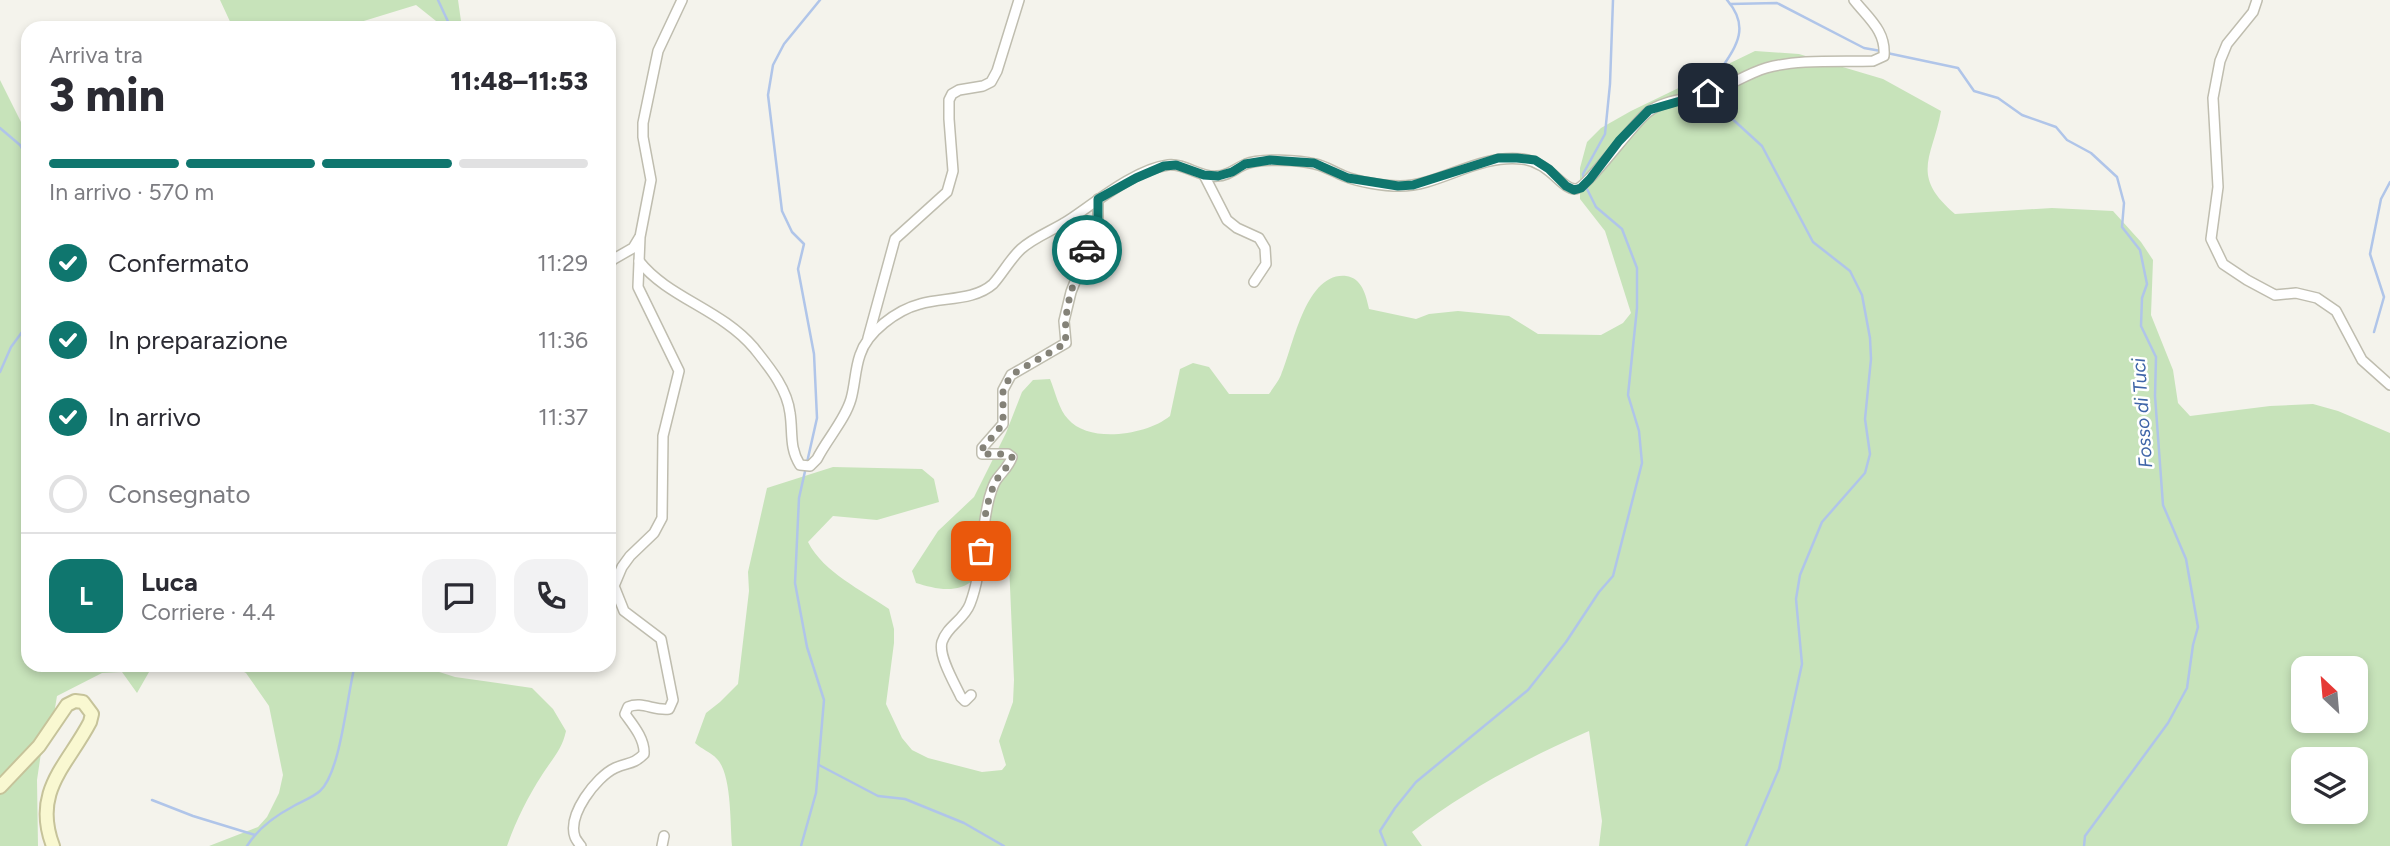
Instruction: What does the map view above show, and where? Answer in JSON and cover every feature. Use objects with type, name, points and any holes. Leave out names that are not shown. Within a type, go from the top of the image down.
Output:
[{"type":"main road","points":[[0,787],[39,746],[67,705],[75,701],[83,702],[89,707],[92,714],[90,722],[55,778],[48,795],[45,814],[52,846]]},
{"type":"street","points":[[616,581],[622,567],[654,533],[662,518],[663,436],[679,371],[638,287],[640,237],[651,180],[643,123],[657,51],[682,0]]},
{"type":"street","points":[[639,261],[650,275],[720,317],[755,350],[776,378],[786,397],[790,411],[793,451],[800,465],[810,466],[817,459],[851,401],[859,357],[884,284],[895,239],[947,191],[953,171],[949,110],[952,93],[991,82],[998,71],[1020,0]]},
{"type":"street","points":[[867,339],[892,317],[919,304],[976,293],[992,285],[1022,247],[1069,220],[1098,199],[1164,166],[1176,165],[1204,175],[1218,176],[1245,164],[1270,160],[1314,163],[1348,178],[1398,186],[1413,185],[1498,158],[1517,158],[1535,160],[1549,169],[1566,186],[1574,190],[1581,188],[1619,141],[1649,110],[1708,93],[1767,68],[1798,63],[1873,61],[1884,56],[1882,34],[1854,0]]},
{"type":"street","points":[[2257,0],[2253,12],[2227,44],[2220,61],[2213,99],[2218,187],[2211,239],[2223,264],[2247,280],[2275,295],[2296,293],[2317,298],[2336,311],[2362,360],[2390,385]]},
{"type":"street","points":[[1204,175],[1227,220],[1259,238],[1265,248],[1266,264],[1254,282]]},
{"type":"street","points":[[971,695],[965,701],[961,697],[942,655],[942,643],[949,628],[965,615],[971,604],[979,572],[989,501],[995,482],[1010,464],[1012,457],[1008,454],[982,454],[982,449],[1003,424],[1003,390],[1011,375],[1066,343],[1066,311],[1077,272],[1098,223],[1098,199]]},
{"type":"street","points":[[616,258],[633,248],[640,237]]},
{"type":"street","points":[[581,846],[575,838],[574,820],[585,796],[615,768],[635,762],[644,754],[645,747],[625,714],[628,707],[639,704],[663,710],[669,709],[673,700],[661,639],[624,611],[616,597]]},
{"type":"green space","points":[[220,0],[458,0],[461,21],[436,21],[416,5],[364,21],[230,21]]},
{"type":"green space","points":[[1755,51],[1799,54],[1883,79],[1941,111],[1930,154],[1928,176],[1932,188],[1955,214],[2052,208],[2113,211],[2153,260],[2151,315],[2173,370],[2178,403],[2190,416],[2270,406],[2313,404],[2338,411],[2390,433],[2390,846],[1599,846],[1602,821],[1589,731],[1543,752],[1454,802],[1412,832],[1422,846],[732,846],[729,800],[722,766],[712,754],[695,743],[706,713],[738,684],[749,591],[748,572],[767,488],[833,467],[922,469],[934,479],[939,502],[877,520],[833,516],[808,542],[834,572],[889,609],[894,643],[886,704],[902,738],[912,750],[928,758],[982,772],[1002,770],[1006,765],[999,741],[1013,702],[1014,680],[1009,563],[992,565],[968,584],[950,589],[916,583],[912,571],[938,531],[974,497],[1006,433],[1022,392],[1033,380],[1050,379],[1068,419],[1077,427],[1103,434],[1133,432],[1160,423],[1170,416],[1180,369],[1193,363],[1209,367],[1229,394],[1269,394],[1281,375],[1311,298],[1320,286],[1332,278],[1346,276],[1360,284],[1369,309],[1416,319],[1429,314],[1458,311],[1509,316],[1538,334],[1601,335],[1623,323],[1631,313],[1605,231],[1580,199],[1580,168],[1587,142],[1601,128]]},
{"type":"green space","points":[[0,80],[21,122],[21,672],[122,672],[102,673],[57,696],[51,732],[41,753],[37,780],[38,846],[0,846]]},
{"type":"green space","points":[[122,672],[149,672],[137,693]]},
{"type":"green space","points":[[244,672],[439,672],[455,677],[532,688],[553,709],[566,731],[559,749],[527,801],[507,846],[209,846],[258,827],[267,817],[279,793],[283,775],[269,706]]},
{"type":"waterway","points":[[438,0],[448,21]]},
{"type":"waterway","points":[[801,846],[816,793],[824,700],[807,647],[795,583],[799,498],[817,418],[814,354],[798,269],[804,244],[792,232],[782,211],[768,95],[773,65],[784,44],[820,0]]},
{"type":"waterway","points":[[1584,180],[1583,174],[1605,134],[1613,0]]},
{"type":"waterway","points":[[1718,86],[1715,78],[1738,40],[1739,21],[1727,0]]},
{"type":"waterway","name":"Fosso di Tuci","points":[[1730,4],[1777,3],[1864,48],[1881,51]]},
{"type":"waterway","name":"Fosso di Tuci","points":[[1887,53],[1958,68],[1974,91],[1998,98],[2022,115],[2056,127],[2067,140],[2091,153],[2117,177],[2124,203],[2122,227],[2140,250],[2147,284],[2142,298],[2141,326],[2156,357],[2155,396],[2163,505],[2186,559],[2198,627],[2187,688],[2168,723],[2085,836],[2084,846]]},
{"type":"waterway","points":[[1720,92],[1727,114],[1762,146],[1813,242],[1850,271],[1862,295],[1871,359],[1865,419],[1870,454],[1865,473],[1822,522],[1800,575],[1796,599],[1802,664],[1779,769],[1746,846]]},
{"type":"waterway","points":[[0,128],[21,147]]},
{"type":"waterway","points":[[2374,332],[2384,297],[2370,254],[2381,199],[2390,182]]},
{"type":"waterway","points":[[1386,846],[1380,831],[1416,782],[1528,690],[1613,576],[1642,463],[1639,431],[1628,395],[1637,308],[1637,268],[1622,229],[1596,207],[1586,187]]},
{"type":"waterway","points":[[0,372],[11,347],[21,333]]},
{"type":"waterway","points":[[247,846],[267,824],[320,791],[327,781],[338,750],[354,672]]},
{"type":"waterway","points":[[819,765],[878,796],[905,799],[964,823],[1004,846]]},
{"type":"waterway","points":[[152,800],[255,835]]},
{"type":"way so far","points":[[981,551],[983,530],[995,482],[1010,464],[1012,457],[1008,454],[982,454],[982,449],[1003,424],[1003,390],[1011,375],[1066,343],[1064,321],[1070,292],[1087,250]]},
{"type":"route","points":[[1087,250],[1098,223],[1098,199],[1164,166],[1176,165],[1204,175],[1218,176],[1258,160],[1314,163],[1348,178],[1398,186],[1413,185],[1498,158],[1517,158],[1535,160],[1574,190],[1581,188],[1590,179],[1619,141],[1649,110],[1708,93]]}]
